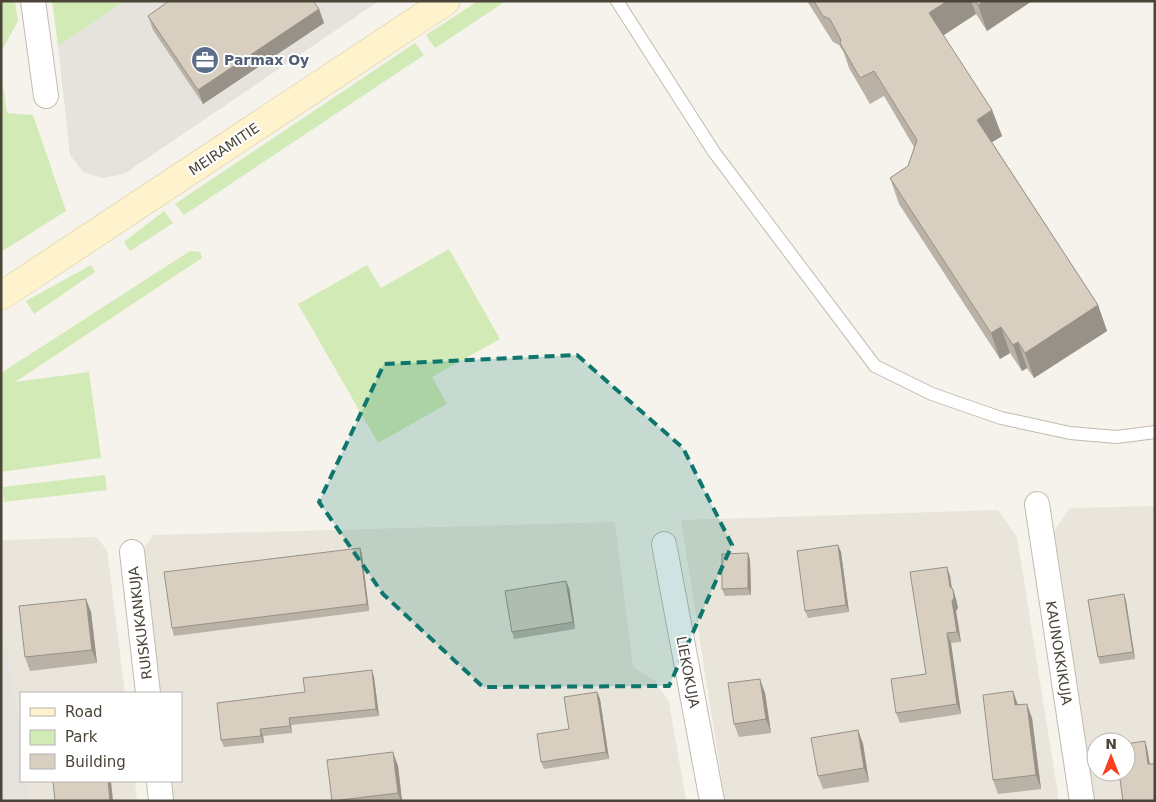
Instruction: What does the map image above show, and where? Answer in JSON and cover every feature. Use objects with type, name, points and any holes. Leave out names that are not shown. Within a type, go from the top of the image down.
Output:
[{"type":"main road","name":"MEIRAMITIE","points":[[1,296],[446,1]]},
{"type":"street","points":[[33,1],[46,96]]},
{"type":"street","name":"KAUNOKKIKUJA","points":[[1037,504],[1082,801]]},
{"type":"street","name":"LIEKOKUJA","points":[[664,544],[712,801]]},
{"type":"street","name":"RUISKUKANKUJA","points":[[132,552],[148,692]]},
{"type":"street","points":[[159,782],[161,801]]},
{"type":"lane","points":[[617,1],[714,152],[875,366],[932,394],[1001,418],[1070,433],[1117,437],[1155,432]]},
{"type":"highlighted area","points":[[577,355],[683,448],[732,545],[669,686],[483,687],[383,594],[319,502],[384,364]]},
{"type":"shaded area","points":[[125,1],[379,1],[124,174],[102,178],[83,172],[70,155],[58,46]]},
{"type":"shaded area","points":[[1155,506],[1155,801],[1094,801],[1091,782],[1136,782],[1136,732],[1086,732],[1086,747],[1054,531],[1070,508]]},
{"type":"shaded area","points":[[998,510],[1017,537],[1059,801],[725,801],[681,520]]},
{"type":"shaded area","points":[[615,522],[633,667],[655,681],[669,702],[686,801],[173,801],[170,782],[182,782],[182,692],[160,692],[142,551],[153,535]]},
{"type":"shaded area","points":[[96,537],[107,550],[125,692],[20,692],[20,726],[1,603],[1,540]]},
{"type":"shaded area","points":[[1,603],[20,726],[20,782],[28,782],[30,801],[1,801]]},
{"type":"shaded area","points":[[28,782],[135,782],[137,801],[30,801]]},
{"type":"green space","points":[[1,1],[15,1],[18,21],[1,52]]},
{"type":"green space","points":[[52,1],[125,1],[58,46]]},
{"type":"green space","points":[[478,1],[506,1],[435,48],[426,35]]},
{"type":"green space","points":[[415,43],[424,55],[184,215],[175,204]]},
{"type":"green space","points":[[1,72],[7,113],[33,115],[66,211],[1,252]]},
{"type":"green space","points":[[164,211],[173,223],[130,251],[124,242]]},
{"type":"green space","points":[[449,249],[500,339],[432,377],[447,404],[378,443],[298,304],[367,265],[381,288]]},
{"type":"green space","points":[[190,251],[200,252],[202,258],[15,382],[89,372],[101,458],[1,472],[1,373]]},
{"type":"green space","points":[[91,265],[95,272],[34,314],[26,301]]},
{"type":"green space","points":[[105,475],[107,490],[4,502],[2,487]]},
{"type":"building","points":[[169,1],[313,1],[319,9],[198,90],[148,16]]},
{"type":"building","points":[[814,1],[947,1],[929,13],[992,110],[977,120],[1098,305],[1025,353],[1018,342],[1013,345],[1001,327],[991,333],[890,178],[908,166],[917,140],[874,71],[860,78],[840,43],[841,40],[830,19],[823,16]]},
{"type":"building","points":[[975,1],[984,1],[978,5]]},
{"type":"building","points":[[838,545],[846,605],[805,611],[797,551]]},
{"type":"building","points":[[360,548],[367,604],[172,628],[164,572]]},
{"type":"building","points":[[748,553],[748,588],[722,589],[722,554]]},
{"type":"building","points":[[947,567],[950,587],[953,589],[954,598],[952,601],[957,632],[947,633],[957,704],[896,713],[891,679],[926,674],[910,572]]},
{"type":"building","points":[[566,581],[573,622],[512,632],[505,591]]},
{"type":"building","points":[[1124,594],[1133,652],[1098,657],[1088,600]]},
{"type":"building","points":[[86,599],[92,650],[25,657],[19,606]]},
{"type":"building","points":[[372,670],[376,709],[289,718],[290,726],[260,729],[261,736],[221,740],[217,703],[305,692],[303,678]]},
{"type":"building","points":[[760,679],[766,719],[734,724],[728,683]]},
{"type":"building","points":[[1013,691],[1015,705],[1027,704],[1036,775],[993,780],[983,695]]},
{"type":"building","points":[[597,692],[606,752],[541,762],[537,734],[569,729],[564,697]]},
{"type":"building","points":[[858,730],[864,768],[818,776],[811,738]]},
{"type":"building","points":[[1145,741],[1148,764],[1155,764],[1155,801],[1123,801],[1120,782],[1136,782],[1136,742]]},
{"type":"building","points":[[393,752],[398,793],[332,801],[327,760]]},
{"type":"building","points":[[53,782],[108,782],[110,801],[55,801]]},
{"type":"place","name":"Parmax Oy","points":[[205,60]]}]
